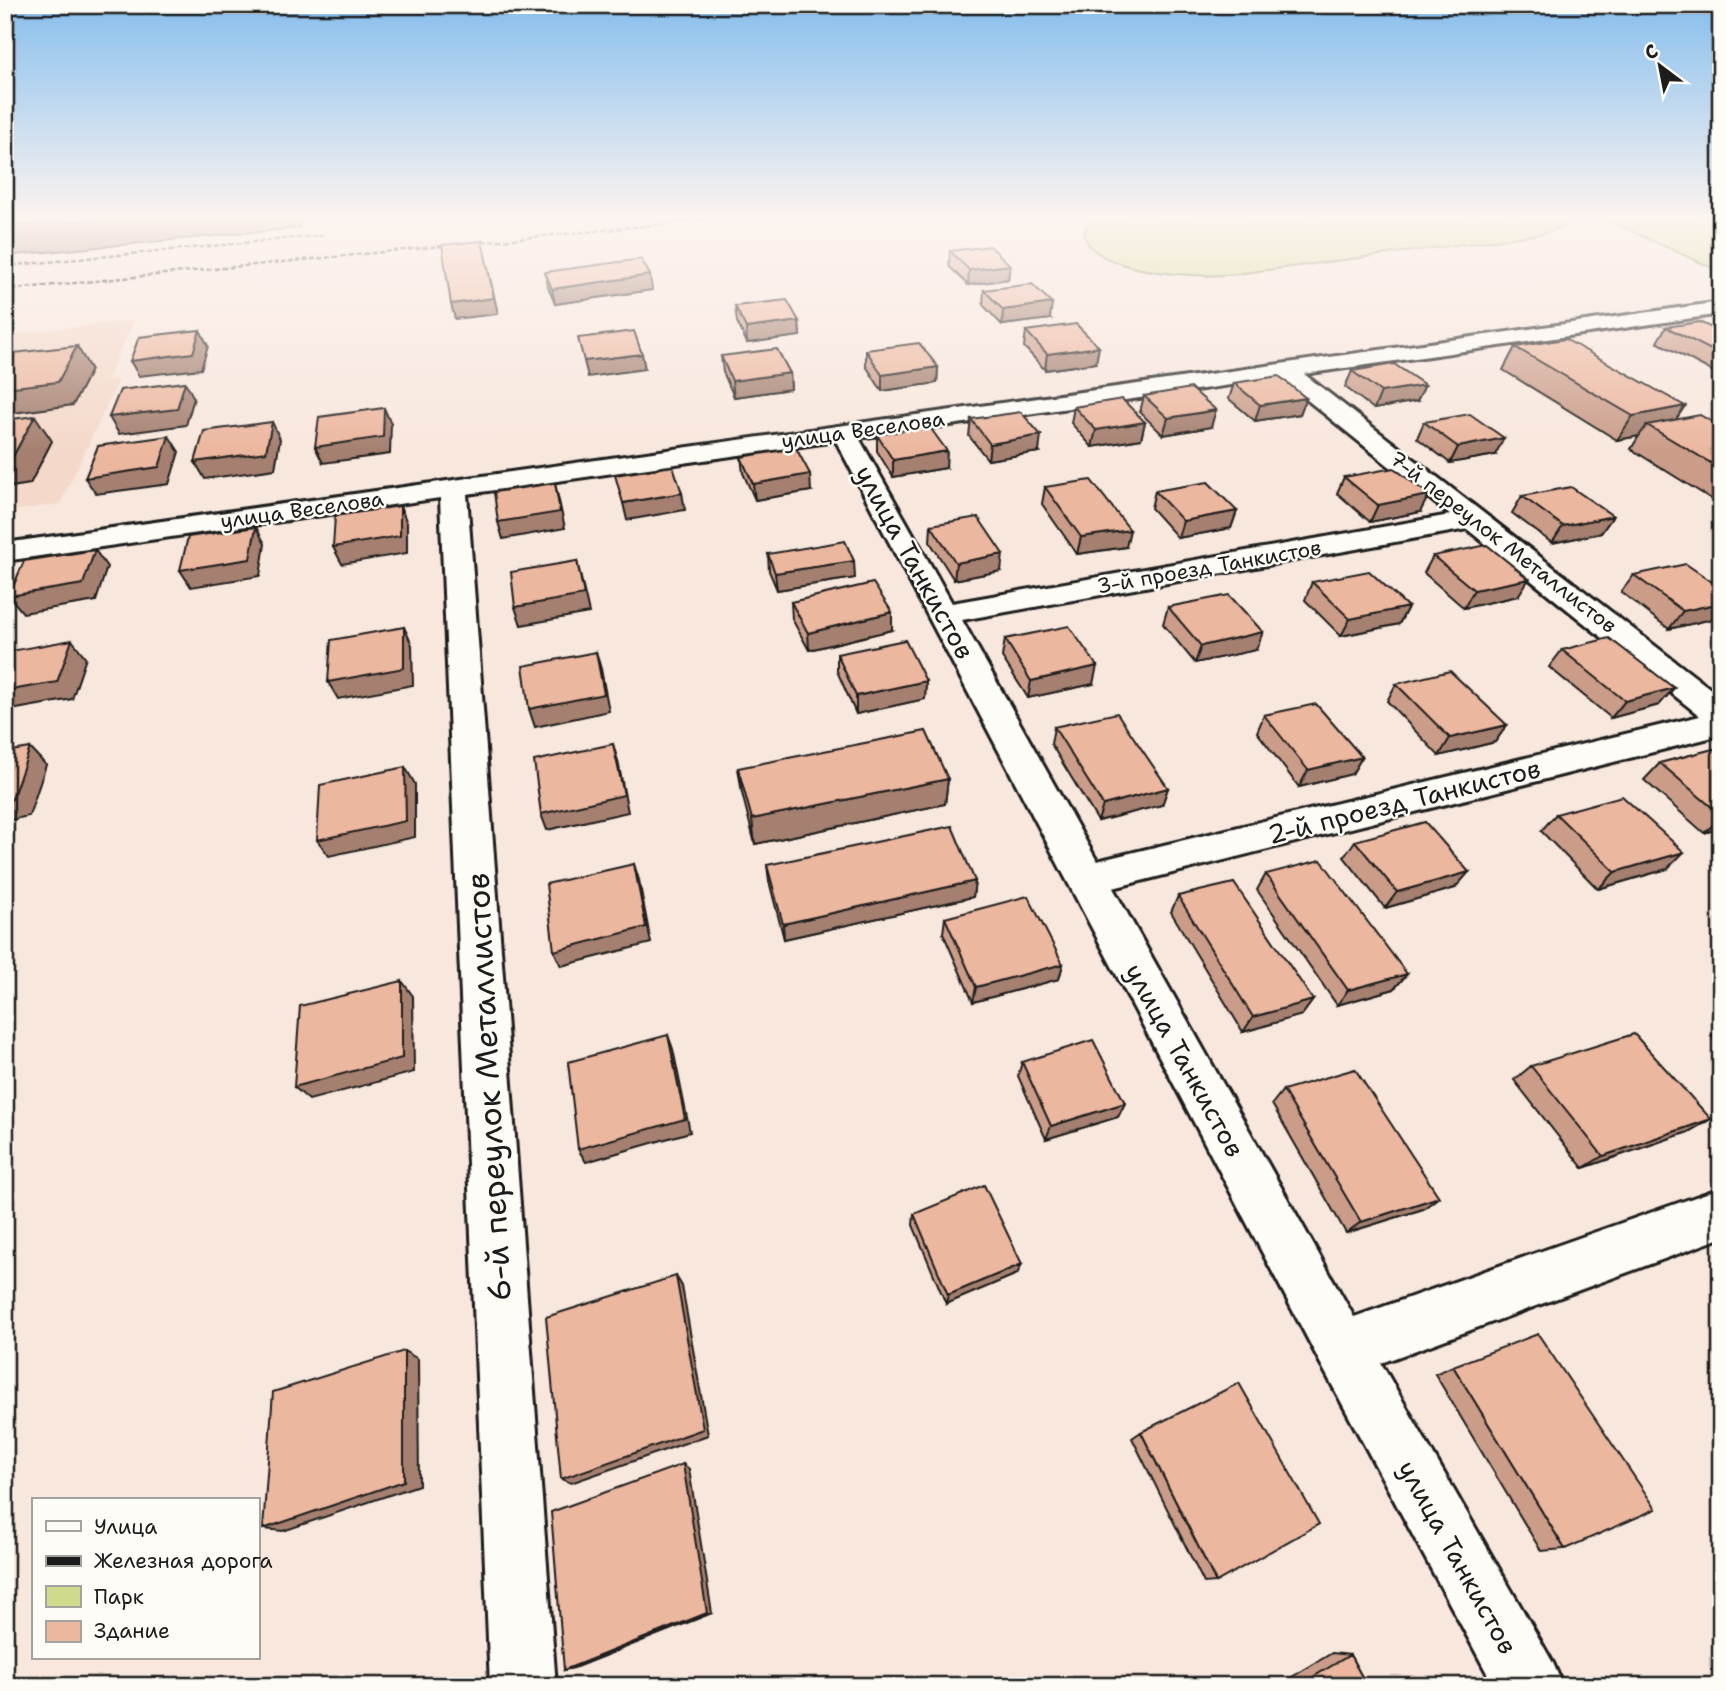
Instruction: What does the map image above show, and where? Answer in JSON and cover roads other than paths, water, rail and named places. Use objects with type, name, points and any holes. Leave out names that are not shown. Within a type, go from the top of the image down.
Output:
[{"type":"street","name":"улица Веселова","points":[[6,553],[1721,308]]},
{"type":"street","name":"7-й переулок Металлистов","points":[[1285,370],[1721,715]]},
{"type":"street","name":"улица Танкистов","points":[[844,433],[1342,1349],[1530,1686]]},
{"type":"street","name":"6-й переулок Металлистов","points":[[453,489],[523,1686]]},
{"type":"street","name":"3-й проезд Танкистов","points":[[944,614],[1474,519]]},
{"type":"street","name":"2-й проезд Танкистов","points":[[1087,879],[1721,723]]},
{"type":"street","points":[[1342,1349],[1721,1213]]}]
